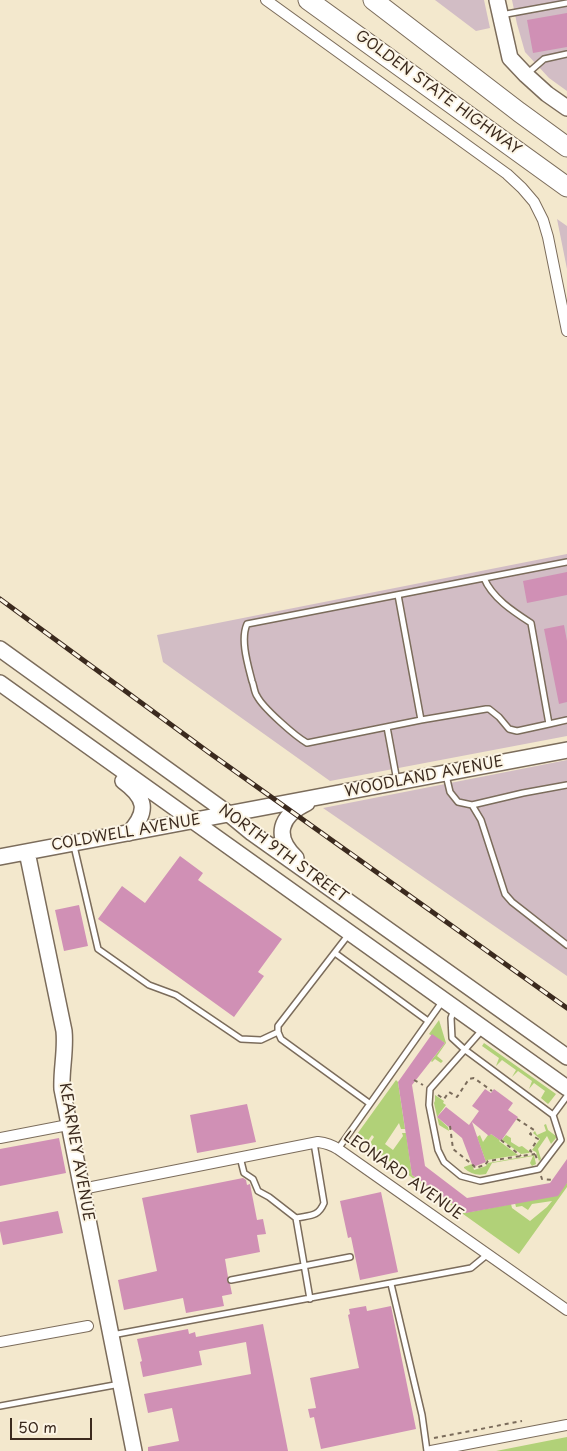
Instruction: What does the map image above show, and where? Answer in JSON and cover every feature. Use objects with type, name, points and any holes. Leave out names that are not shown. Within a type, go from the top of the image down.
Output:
[{"type":"highway","name":"GOLDEN STATE HIGHWAY","points":[[308,0],[567,186]]},
{"type":"highway","points":[[372,0],[567,147]]},
{"type":"street","points":[[266,0],[507,174],[522,188],[534,202],[543,220],[567,331]]},
{"type":"street","points":[[497,0],[510,58],[547,94],[567,108]]},
{"type":"street","name":"NORTH 9TH STREET","points":[[0,649],[229,814],[252,833],[567,1058]]},
{"type":"street","name":"NORTH 9TH STREET","points":[[0,683],[567,1088]]},
{"type":"street","points":[[82,741],[88,756],[134,789],[140,796],[141,816],[138,823],[129,833]]},
{"type":"street","name":"WOODLAND AVENUE","points":[[281,804],[567,750]]},
{"type":"street","points":[[319,797],[292,812],[283,825],[282,837],[285,845],[295,857],[337,889],[338,894]]},
{"type":"street","name":"COLDWELL AVENUE","points":[[0,857],[281,804]]},
{"type":"street","name":"KEARNEY AVENUE","points":[[27,852],[64,1031],[65,1043],[61,1080],[68,1125],[134,1451]]},
{"type":"street","points":[[0,1138],[68,1125]]},
{"type":"street","name":"LEONARD AVENUE","points":[[82,1189],[323,1142],[338,1149],[567,1310]]},
{"type":"street","points":[[0,1342],[88,1326]]},
{"type":"street","points":[[429,1451],[567,1425]]},
{"type":"lane","points":[[500,16],[567,3]]},
{"type":"lane","points":[[526,75],[544,58],[567,54]]},
{"type":"lane","points":[[567,562],[247,624],[244,630],[246,657],[256,696],[299,738],[307,743],[486,709],[489,709],[499,717],[509,728],[517,731],[567,720]]},
{"type":"lane","points":[[484,578],[488,588],[516,613],[531,623],[549,724]]},
{"type":"lane","points":[[398,595],[421,720]]},
{"type":"lane","points":[[387,727],[397,783]]},
{"type":"lane","points":[[446,773],[450,792],[458,802],[472,805],[567,785]]},
{"type":"lane","points":[[472,805],[481,820],[505,894],[512,902],[567,945]]},
{"type":"lane","points":[[74,843],[98,949],[149,985],[176,995],[242,1039],[261,1040],[278,1032]]},
{"type":"lane","points":[[350,932],[278,1026],[278,1032],[281,1039],[370,1103]]},
{"type":"lane","points":[[335,953],[428,1021]]},
{"type":"lane","points":[[338,1149],[428,1021],[449,1004]]},
{"type":"lane","points":[[449,1004],[452,1038],[464,1050],[553,1115],[561,1140],[539,1169],[480,1181],[461,1176],[444,1162],[438,1150],[429,1105],[430,1089],[464,1050],[483,1028]]},
{"type":"lane","points":[[553,1115],[567,1096]]},
{"type":"lane","points":[[296,1218],[316,1214],[321,1211],[324,1203],[314,1143]]},
{"type":"lane","points":[[240,1157],[244,1173],[253,1180],[258,1191],[296,1218],[310,1299]]},
{"type":"lane","points":[[111,1336],[471,1268],[488,1254]]},
{"type":"lane","points":[[231,1280],[350,1257]]},
{"type":"lane","points":[[391,1284],[429,1451]]},
{"type":"lane","points":[[0,1406],[121,1384]]},
{"type":"path","points":[[436,1093],[444,1099],[449,1092],[457,1097],[469,1079],[474,1078],[492,1091]]},
{"type":"path","points":[[414,1080],[425,1086]]},
{"type":"path","points":[[517,1118],[534,1130],[530,1134],[538,1139],[530,1150],[535,1154],[542,1179],[553,1180]]},
{"type":"path","points":[[450,1126],[453,1149],[475,1168],[485,1165],[488,1161],[535,1154]]},
{"type":"path","points":[[501,1140],[521,1156]]},
{"type":"path","points":[[434,1438],[522,1421]]},
{"type":"shaded area","points":[[435,0],[484,0],[490,28],[476,31]]},
{"type":"shaded area","points":[[512,0],[567,0],[567,91],[549,78],[525,52]]},
{"type":"shaded area","points":[[557,219],[567,226],[567,269]]},
{"type":"shaded area","points":[[567,554],[567,736],[330,781],[163,662],[157,635]]},
{"type":"shaded area","points":[[567,760],[567,976],[323,808]]},
{"type":"green space","points":[[439,1020],[446,1043],[437,1056],[443,1061],[441,1063],[435,1059],[431,1061],[445,1043],[429,1034]]},
{"type":"green space","points":[[484,1043],[556,1094],[549,1103],[541,1098],[545,1091],[534,1083],[529,1089],[532,1081],[518,1071],[512,1077],[516,1070],[502,1060],[496,1066],[499,1058],[482,1046]]},
{"type":"green space","points":[[396,1080],[398,1082],[405,1129],[401,1129],[399,1123],[385,1144],[393,1150],[403,1136],[402,1133],[406,1133],[412,1175],[465,1213],[511,1204],[512,1208],[530,1221],[552,1201],[532,1204],[528,1210],[522,1206],[516,1207],[515,1203],[567,1183],[567,1187],[519,1254],[368,1146],[374,1137],[372,1135],[365,1145],[355,1137]]},
{"type":"green space","points":[[435,1095],[444,1101],[443,1103],[446,1105],[437,1117],[434,1103]]},
{"type":"green space","points":[[437,1117],[448,1127],[449,1131],[439,1125]]},
{"type":"green space","points":[[546,1124],[548,1130],[556,1138],[551,1144],[547,1136],[538,1149],[541,1159],[539,1161],[536,1152],[532,1150],[540,1139],[533,1133],[535,1131],[537,1135],[546,1131],[544,1125]]},
{"type":"green space","points":[[491,1134],[518,1155],[487,1160],[486,1162],[477,1137],[480,1135],[483,1142]]},
{"type":"green space","points":[[506,1135],[511,1138],[511,1142],[519,1147],[522,1146],[530,1152],[521,1154],[502,1140]]},
{"type":"green space","points":[[534,1155],[536,1164],[532,1166],[530,1163],[533,1156],[492,1163],[486,1174],[474,1174],[464,1168],[472,1164],[474,1170],[486,1166],[488,1163]]},
{"type":"green space","points":[[567,1437],[567,1451],[496,1451]]},
{"type":"building","points":[[567,13],[567,47],[533,53],[527,20]]},
{"type":"building","points":[[567,572],[567,595],[527,603],[523,581]]},
{"type":"building","points":[[564,625],[567,641],[567,702],[559,704],[544,629]]},
{"type":"building","points":[[180,856],[203,873],[198,880],[282,939],[258,972],[264,976],[234,1017],[98,919],[122,886],[145,903]]},
{"type":"building","points":[[79,905],[88,946],[64,951],[55,910]]},
{"type":"building","points":[[432,1034],[445,1043],[412,1085],[425,1166],[467,1198],[550,1183],[567,1159],[567,1183],[558,1196],[466,1213],[412,1175],[398,1082]]},
{"type":"building","points":[[485,1089],[491,1093],[494,1089],[513,1103],[508,1110],[518,1117],[501,1141],[491,1134],[489,1136],[472,1122],[486,1162],[473,1167],[462,1138],[437,1117],[446,1107],[469,1125],[479,1111],[472,1106]]},
{"type":"building","points":[[247,1104],[256,1142],[197,1153],[190,1115]]},
{"type":"building","points":[[59,1138],[66,1173],[0,1186],[0,1149]]},
{"type":"building","points":[[243,1178],[246,1180],[247,1185],[250,1184],[257,1220],[263,1219],[266,1234],[257,1235],[260,1252],[225,1259],[227,1281],[230,1284],[232,1294],[222,1296],[224,1306],[186,1313],[183,1298],[124,1310],[118,1280],[157,1271],[142,1198]]},
{"type":"building","points":[[381,1192],[398,1272],[360,1280],[351,1237],[348,1238],[340,1201]]},
{"type":"building","points":[[58,1211],[63,1233],[3,1245],[0,1222]]},
{"type":"building","points":[[366,1306],[367,1311],[391,1306],[416,1429],[321,1449],[314,1417],[310,1418],[308,1409],[316,1408],[310,1378],[359,1368],[348,1315],[350,1314],[349,1309]]},
{"type":"building","points":[[263,1324],[288,1451],[148,1451],[148,1447],[179,1441],[172,1408],[148,1413],[144,1394],[251,1374],[246,1342],[199,1351],[202,1365],[143,1377],[140,1362],[142,1361],[137,1339],[188,1329],[189,1334],[195,1332],[196,1337]]},
{"type":"railway","points":[[0,599],[211,754],[567,1008]]}]
